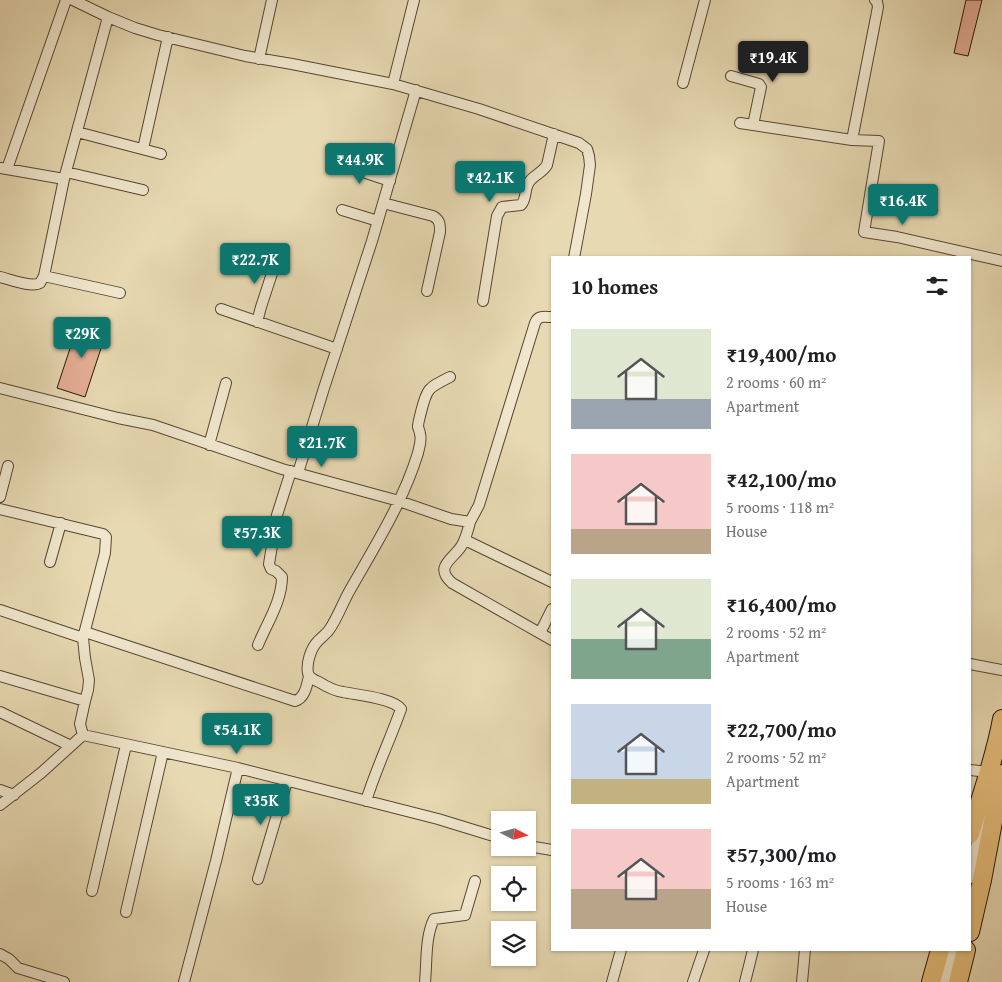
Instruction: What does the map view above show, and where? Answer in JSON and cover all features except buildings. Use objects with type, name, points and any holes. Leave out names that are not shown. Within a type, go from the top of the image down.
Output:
[{"type":"highway","points":[[978,831],[996,773],[1002,719]]},
{"type":"highway","points":[[971,928],[982,880],[988,802]]},
{"type":"highway","points":[[931,982],[940,951]]},
{"type":"highway","points":[[958,982],[966,951]]},
{"type":"main road","points":[[971,870],[978,831]]},
{"type":"main road","points":[[942,982],[951,951]]},
{"type":"street","points":[[66,0],[3,168],[65,176],[143,190]]},
{"type":"street","points":[[73,0],[135,28],[235,54],[393,84],[479,109],[579,143],[587,149],[590,165],[574,256]]},
{"type":"street","points":[[259,59],[272,0]]},
{"type":"street","points":[[393,84],[414,0]]},
{"type":"street","points":[[683,83],[705,0]]},
{"type":"street","points":[[852,140],[878,7],[875,0]]},
{"type":"street","points":[[0,277],[35,285],[41,282],[44,276],[65,176],[108,17]]},
{"type":"street","points":[[143,149],[168,37]]},
{"type":"street","points":[[731,76],[759,84],[754,125]]},
{"type":"street","points":[[258,645],[281,590],[282,577],[271,569],[269,564],[277,515],[295,472],[337,349],[378,221],[416,90]]},
{"type":"street","points":[[740,123],[852,140],[880,141],[864,232],[897,237],[1002,261]]},
{"type":"street","points":[[77,132],[161,154]]},
{"type":"street","points":[[483,301],[497,216],[502,207],[521,206],[524,202],[528,183],[544,170],[547,165],[554,134]]},
{"type":"street","points":[[339,164],[390,181]]},
{"type":"street","points":[[383,203],[438,219],[440,232],[427,291]]},
{"type":"street","points":[[342,210],[378,221]]},
{"type":"street","points":[[257,322],[278,255]]},
{"type":"street","points":[[44,276],[120,293]]},
{"type":"street","points":[[221,309],[337,349]]},
{"type":"street","points":[[551,317],[540,317],[535,323],[479,506],[470,522],[465,540],[446,563],[444,571],[446,578],[452,583],[551,639]]},
{"type":"street","points":[[0,610],[300,700],[309,676],[310,656],[313,648],[329,631],[389,521],[410,476],[420,446],[421,439],[418,421],[426,392],[431,387],[450,377]]},
{"type":"street","points":[[209,445],[226,383]]},
{"type":"street","points":[[0,388],[153,425],[295,472],[399,501],[451,519],[470,522]]},
{"type":"street","points":[[0,497],[8,466]]},
{"type":"street","points":[[0,508],[102,534],[106,537],[106,553],[84,635],[85,658],[89,680],[80,724],[83,735]]},
{"type":"street","points":[[50,562],[61,523]]},
{"type":"street","points":[[465,540],[551,582]]},
{"type":"street","points":[[540,633],[551,611]]},
{"type":"street","points":[[971,664],[1002,670]]},
{"type":"street","points":[[0,676],[85,701]]},
{"type":"street","points":[[309,676],[332,689],[394,703],[401,709],[366,801]]},
{"type":"street","points":[[0,712],[71,746]]},
{"type":"street","points":[[83,735],[287,780],[438,819],[491,835]]},
{"type":"street","points":[[0,805],[41,774],[83,735]]},
{"type":"street","points":[[92,891],[126,745]]},
{"type":"street","points":[[126,912],[163,752]]},
{"type":"street","points":[[184,982],[214,870],[238,768]]},
{"type":"street","points":[[971,770],[996,773]]},
{"type":"street","points":[[258,879],[287,780]]},
{"type":"street","points":[[0,790],[14,795]]},
{"type":"street","points":[[536,847],[551,850]]},
{"type":"street","points":[[425,982],[431,924],[434,919],[465,915],[475,881]]},
{"type":"street","points":[[612,982],[621,951]]},
{"type":"street","points":[[693,982],[704,951]]},
{"type":"street","points":[[745,982],[753,951]]},
{"type":"street","points":[[802,982],[806,951]]},
{"type":"street","points":[[0,954],[9,959],[18,968],[64,982]]}]
